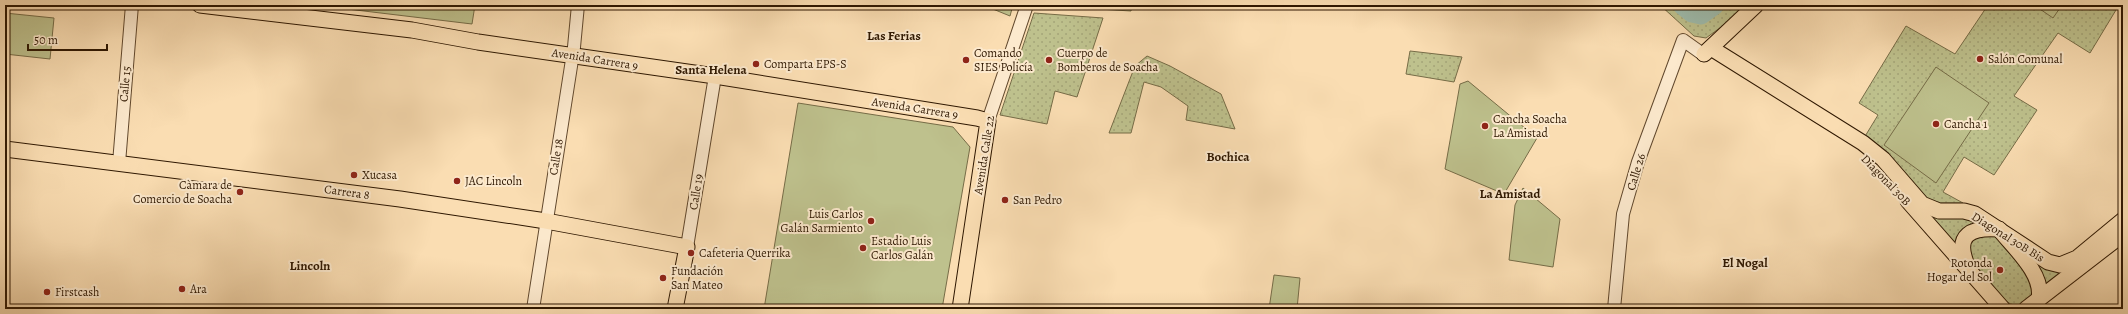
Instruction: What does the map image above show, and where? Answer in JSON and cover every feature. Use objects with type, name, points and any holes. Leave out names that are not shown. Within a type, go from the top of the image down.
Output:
[{"type":"main road","name":"Avenida Carrera 9","points":[[200,5],[412,30],[478,42],[715,76],[978,118],[988,121]]},
{"type":"main road","points":[[1707,51],[1756,5]]},
{"type":"main road","name":"Diagonal 30B","points":[[1707,51],[1863,143],[1886,162],[1919,201]]},
{"type":"main road","name":"Diagonal 30B","points":[[1707,51],[1867,157],[2003,308]]},
{"type":"main road","name":"Avenida Calle 22","points":[[960,309],[988,121]]},
{"type":"main road","name":"Carrera 8","points":[[5,149],[400,199],[546,221],[687,247]]},
{"type":"main road","name":"Diagonal 30B Bis","points":[[1919,201],[1927,207],[1939,211],[1969,212],[1999,229],[2052,264],[2060,265],[2077,258],[2123,220]]},
{"type":"main road","points":[[1970,271],[1962,248],[1966,237],[1979,228],[1999,229],[2036,276],[2040,288],[2039,299]]},
{"type":"main road","points":[[2026,309],[2123,234]]},
{"type":"main road","name":"Calle 19","points":[[675,309],[687,247]]},
{"type":"street","name":"Calle 15","points":[[118,163],[132,5]]},
{"type":"street","name":"Calle 18","points":[[533,309],[572,55],[578,5]]},
{"type":"street","name":"Avenida Calle 22","points":[[988,121],[1026,5]]},
{"type":"street","name":"Calle 26","points":[[1614,309],[1623,214],[1638,162],[1683,40],[1707,51]]},
{"type":"street","name":"Calle 19","points":[[687,247],[715,76]]},
{"type":"green space","points":[[314,5],[475,5],[472,24]]},
{"type":"green space","points":[[983,5],[1013,5],[1010,16]]},
{"type":"green space","points":[[1034,5],[1132,5],[1131,11]]},
{"type":"green space","points":[[1660,5],[1745,5],[1728,22],[1706,38],[1694,36]]},
{"type":"green space","points":[[1988,5],[2119,5],[2090,53],[2058,33],[2014,96],[2037,110],[1994,175],[1964,157],[1943,192],[1963,203],[1932,203],[1864,138],[1878,115],[1859,103],[1906,26],[1955,54]]},
{"type":"green space","points":[[2034,5],[2062,5],[2053,18]]},
{"type":"green space","points":[[5,13],[54,18],[50,59],[5,54]]},
{"type":"green space","points":[[1034,13],[1103,18],[1077,97],[1055,91],[1047,124],[1000,115]]},
{"type":"green space","points":[[1410,51],[1462,57],[1454,82],[1406,74]]},
{"type":"green space","points":[[1147,56],[1170,66],[1221,94],[1235,129],[1186,120],[1188,106],[1161,87],[1144,82],[1131,133],[1109,133],[1135,66]]},
{"type":"green space","name":"Cancha 1","points":[[1936,67],[1989,103],[1936,183],[1884,145]]},
{"type":"green space","points":[[1468,81],[1537,138],[1504,194],[1445,169],[1460,84]]},
{"type":"green space","name":"Estadio Luis Carlos Galán","points":[[798,103],[953,127],[970,147],[942,309],[764,309]]},
{"type":"green space","points":[[1523,188],[1560,219],[1553,267],[1509,260],[1515,205]]},
{"type":"green space","points":[[1925,212],[1961,215],[1976,220],[1963,231],[1958,237],[1955,245]]},
{"type":"green space","points":[[1994,233],[2029,277],[2033,296],[2020,305],[2014,305],[2007,302],[1993,290],[1970,262],[1969,238]]},
{"type":"green space","points":[[2028,258],[2069,269],[2045,289]]},
{"type":"green space","points":[[1274,275],[1300,278],[1297,309],[1269,309]]},
{"type":"waterway","points":[[1682,5],[1692,13],[1701,15],[1715,5]]},
{"type":"place","name":"Salón Comunal","points":[[1980,59]]},
{"type":"place","name":"Comando SIES Policía","points":[[966,60]]},
{"type":"place","name":"Cuerpo de Bomberos de Soacha","points":[[1049,60]]},
{"type":"place","name":"Comparta EPS-S","points":[[756,64]]},
{"type":"place","name":"Cancha 1","points":[[1936,124]]},
{"type":"place","name":"Cancha Soacha La Amistad","points":[[1485,126]]},
{"type":"place","name":"Xucasa","points":[[354,175]]},
{"type":"place","name":"JAC Lincoln","points":[[457,181]]},
{"type":"place","name":"Càmara de Comercio de Soacha","points":[[240,192]]},
{"type":"place","name":"San Pedro","points":[[1005,200]]},
{"type":"place","name":"Luis Carlos Galán Sarmiento","points":[[871,221]]},
{"type":"place","name":"Estadio Luis Carlos Galán","points":[[863,248]]},
{"type":"place","name":"Cafeteria Querrika","points":[[691,253]]},
{"type":"place","name":"Rotonda Hogar del Sol","points":[[2000,270]]},
{"type":"place","name":"Fundación San Mateo","points":[[663,278]]},
{"type":"place","name":"Ara","points":[[182,289]]},
{"type":"place","name":"Firstcash","points":[[47,292]]},
{"type":"district","name":"Las Ferias","points":[[894,35]]},
{"type":"district","name":"Santa Helena","points":[[711,69]]},
{"type":"district","name":"Bochica","points":[[1228,156]]},
{"type":"district","name":"La Amistad","points":[[1510,193]]},
{"type":"district","name":"El Nogal","points":[[1745,262]]},
{"type":"district","name":"Lincoln","points":[[310,265]]}]
